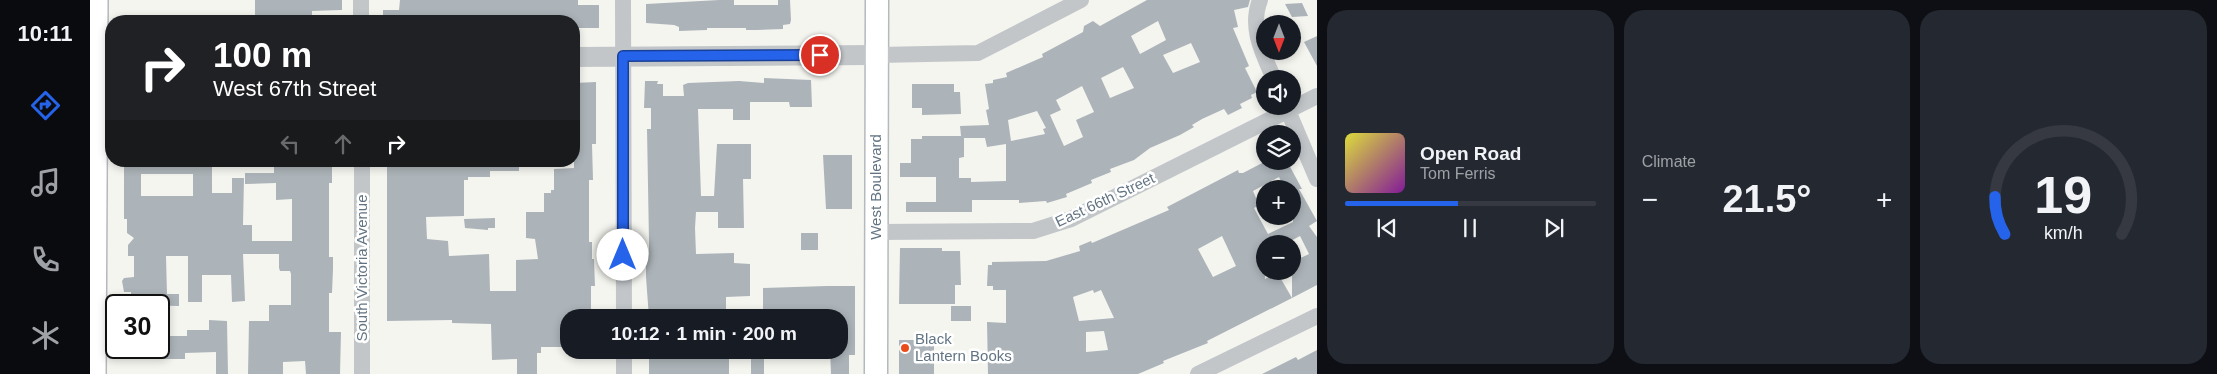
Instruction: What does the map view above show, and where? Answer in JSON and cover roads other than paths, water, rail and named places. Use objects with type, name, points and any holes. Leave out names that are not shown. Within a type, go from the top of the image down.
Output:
[{"type":"main road","points":[[93,374],[92,187],[99,59],[95,0]]},
{"type":"main road","name":"West Boulevard","points":[[876,374],[877,0]]},
{"type":"street","points":[[361,0],[361,15]]},
{"type":"street","points":[[623,0],[624,309]]},
{"type":"street","points":[[580,57],[876,55],[978,52],[1081,0]]},
{"type":"street","points":[[1260,0],[1256,21],[1257,36],[1270,70]]},
{"type":"street","name":"East 66th Street","points":[[1301,102],[1317,96]]},
{"type":"street","name":"East 66th Street","points":[[876,232],[1033,231],[1071,219],[1273,115]]},
{"type":"street","points":[[1290,115],[1317,179]]},
{"type":"street","name":"South Victoria Avenue","points":[[362,167],[362,374]]},
{"type":"street","points":[[1198,374],[1317,316]]},
{"type":"street","points":[[624,359],[624,374]]},
{"type":"place","name":"Black Lantern Books","points":[[905,348]]}]
